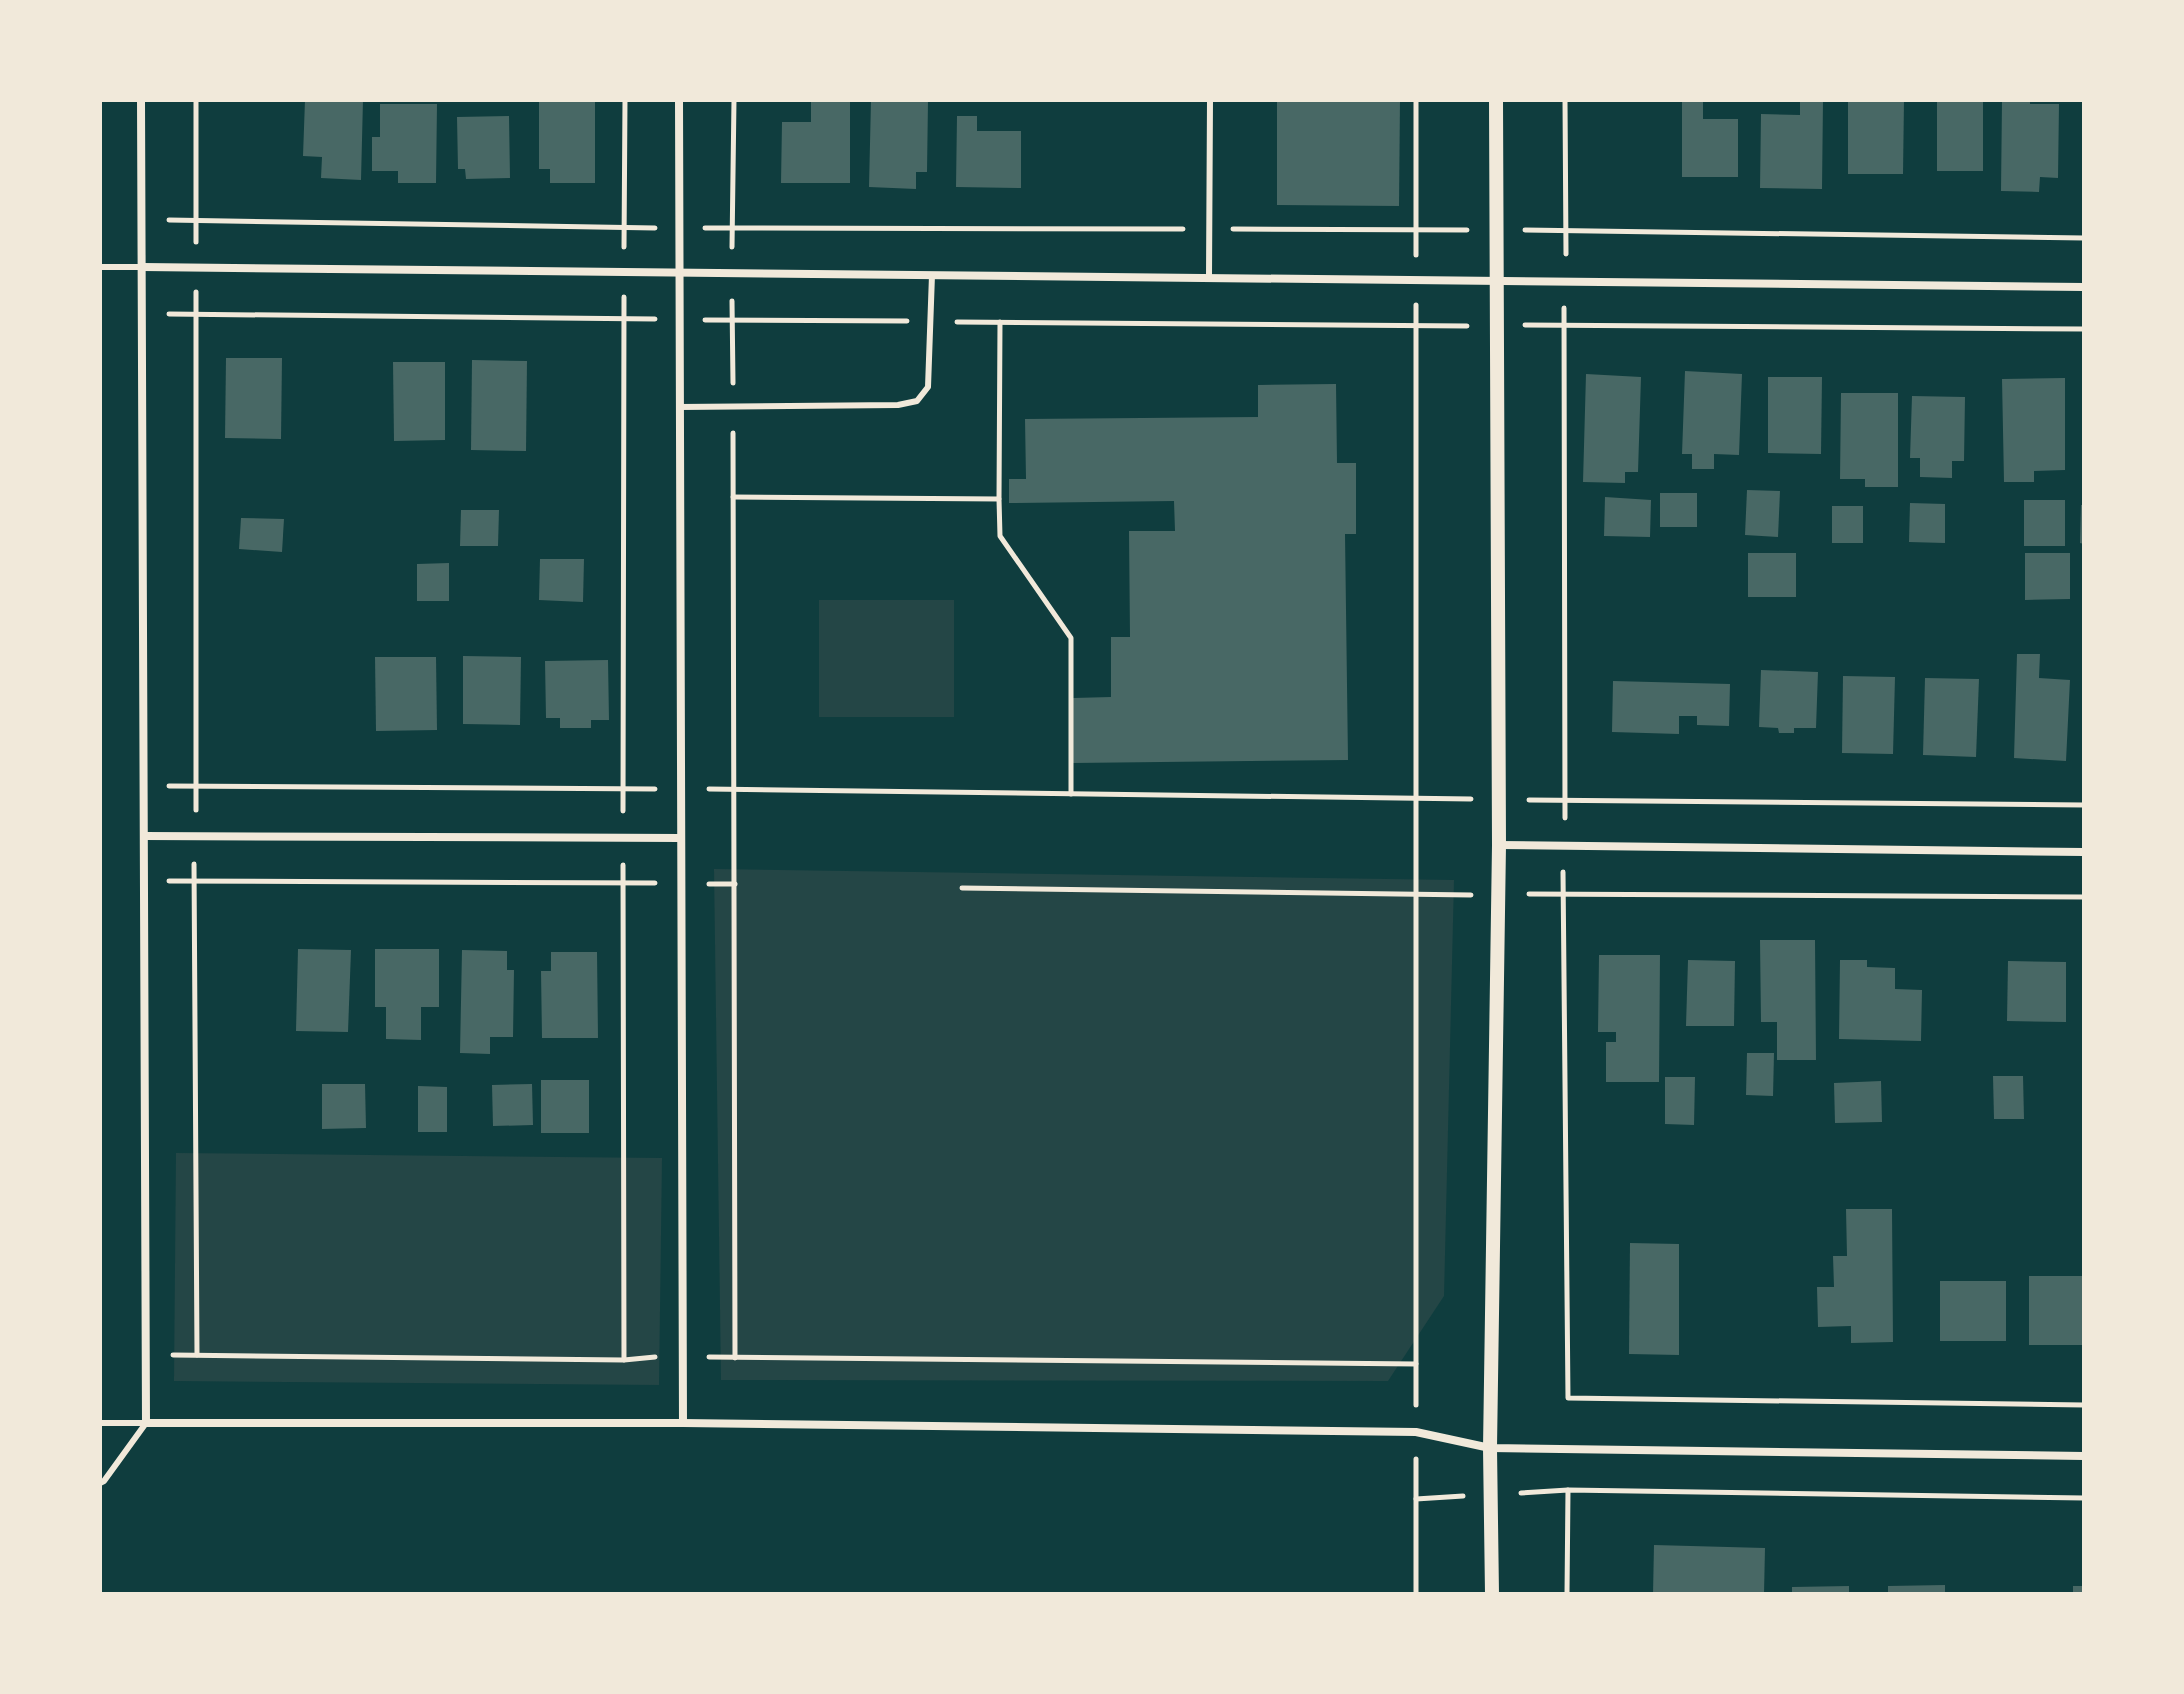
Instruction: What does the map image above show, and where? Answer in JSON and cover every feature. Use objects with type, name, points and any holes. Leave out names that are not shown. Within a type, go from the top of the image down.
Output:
[{"type":"street","points":[[141,100],[146,1423],[683,1423],[1416,1432],[1490,1448],[2084,1456]]},
{"type":"street","points":[[679,100],[683,1423]]},
{"type":"street","points":[[1492,1594],[1490,1448],[1499,845],[1496,100]]},
{"type":"street","points":[[143,267],[2084,287]]},
{"type":"street","points":[[144,836],[680,838]]},
{"type":"street","points":[[1499,845],[2084,852]]},
{"type":"lane","points":[[1209,277],[1210,100]]},
{"type":"lane","points":[[100,267],[143,267]]},
{"type":"lane","points":[[680,407],[898,405],[917,401],[928,387],[932,275]]},
{"type":"lane","points":[[100,1423],[146,1423]]},
{"type":"lane","points":[[100,1483],[146,1423]]},
{"type":"path","points":[[196,100],[197,786],[193,881],[197,1355]]},
{"type":"path","points":[[624,1360],[625,100]]},
{"type":"path","points":[[734,100],[735,1358]]},
{"type":"path","points":[[1416,100],[1416,1594]]},
{"type":"path","points":[[1565,100],[1565,847],[1562,893],[1568,1398],[2084,1405]]},
{"type":"path","points":[[143,220],[680,228],[1566,230],[2084,238]]},
{"type":"path","points":[[143,314],[2084,329]]},
{"type":"path","points":[[1000,322],[1000,536],[1071,638],[1071,794]]},
{"type":"path","points":[[733,497],[999,499]]},
{"type":"path","points":[[144,787],[735,789],[2084,805]]},
{"type":"path","points":[[144,880],[735,884]]},
{"type":"path","points":[[146,1355],[624,1360],[683,1355],[1416,1364]]},
{"type":"path","points":[[1416,1499],[1568,1490],[2084,1498]]},
{"type":"path","points":[[1567,1594],[1568,1490]]},
{"type":"shaded area","points":[[819,600],[954,600],[954,717],[819,717]]},
{"type":"shaded area","points":[[714,869],[1454,880],[1444,1296],[1388,1381],[721,1380]]},
{"type":"shaded area","points":[[176,1153],[662,1158],[659,1385],[174,1381]]},
{"type":"building","points":[[305,100],[363,100],[361,180],[321,178],[322,157],[303,156]]},
{"type":"building","points":[[539,100],[595,100],[595,183],[550,183],[550,169],[539,169]]},
{"type":"building","points":[[871,100],[928,101],[927,172],[916,172],[916,189],[869,187]]},
{"type":"building","points":[[1277,100],[1400,100],[1399,206],[1277,205]]},
{"type":"building","points":[[1848,100],[1904,100],[1903,174],[1848,174]]},
{"type":"building","points":[[1983,100],[1983,171],[1937,171],[1937,101]]},
{"type":"building","points":[[2002,100],[2059,104],[2058,178],[2040,177],[2039,192],[2001,191]]},
{"type":"building","points":[[811,101],[850,101],[850,183],[781,183],[782,122],[811,122]]},
{"type":"building","points":[[1800,101],[1823,101],[1822,189],[1760,188],[1761,114],[1800,115]]},
{"type":"building","points":[[1682,102],[1703,102],[1703,119],[1738,119],[1738,177],[1682,177]]},
{"type":"building","points":[[380,104],[437,104],[436,183],[398,183],[398,171],[372,171],[372,137],[380,137]]},
{"type":"building","points":[[509,116],[510,178],[466,179],[465,169],[458,169],[457,117]]},
{"type":"building","points":[[957,116],[977,116],[977,131],[1021,131],[1021,188],[956,187]]},
{"type":"building","points":[[226,358],[282,358],[281,439],[225,438]]},
{"type":"building","points":[[472,360],[527,361],[526,451],[471,450]]},
{"type":"building","points":[[393,362],[445,362],[445,440],[394,441]]},
{"type":"building","points":[[1685,371],[1742,374],[1739,455],[1714,454],[1714,469],[1692,469],[1692,454],[1682,454]]},
{"type":"building","points":[[1586,374],[1641,377],[1638,472],[1625,472],[1625,483],[1583,482]]},
{"type":"building","points":[[1768,377],[1822,377],[1821,454],[1768,453]]},
{"type":"building","points":[[2065,378],[2065,470],[2034,471],[2034,482],[2004,482],[2002,379]]},
{"type":"building","points":[[1336,384],[1337,463],[1356,463],[1356,534],[1345,534],[1348,760],[1073,763],[1073,698],[1111,697],[1111,637],[1130,637],[1129,531],[1175,531],[1174,501],[1009,503],[1009,479],[1026,479],[1025,419],[1258,417],[1258,385]]},
{"type":"building","points":[[1841,393],[1898,393],[1898,487],[1865,487],[1865,479],[1840,479]]},
{"type":"building","points":[[1912,396],[1965,397],[1964,461],[1952,461],[1952,478],[1920,477],[1920,458],[1910,458]]},
{"type":"building","points":[[1747,490],[1780,491],[1778,537],[1745,535]]},
{"type":"building","points":[[1660,493],[1697,493],[1697,527],[1660,527]]},
{"type":"building","points":[[1605,497],[1651,500],[1650,537],[1604,536]]},
{"type":"building","points":[[2024,500],[2065,500],[2065,546],[2024,546]]},
{"type":"building","points":[[1910,503],[1945,504],[1945,543],[1909,542]]},
{"type":"building","points":[[2081,505],[2084,505],[2084,544],[2080,543]]},
{"type":"building","points":[[1832,506],[1863,506],[1863,543],[1832,543]]},
{"type":"building","points":[[461,510],[499,510],[498,546],[460,546]]},
{"type":"building","points":[[241,518],[284,519],[282,552],[239,549]]},
{"type":"building","points":[[1748,553],[1796,553],[1796,597],[1748,597]]},
{"type":"building","points":[[2025,553],[2070,553],[2070,599],[2025,600]]},
{"type":"building","points":[[540,559],[584,559],[583,602],[539,600]]},
{"type":"building","points":[[449,563],[449,601],[417,601],[417,564]]},
{"type":"building","points":[[2017,654],[2040,654],[2039,678],[2070,680],[2066,761],[2014,758]]},
{"type":"building","points":[[463,656],[521,657],[520,725],[463,724]]},
{"type":"building","points":[[375,657],[436,657],[437,730],[376,731]]},
{"type":"building","points":[[608,660],[609,720],[591,720],[591,728],[560,728],[560,718],[546,718],[545,661]]},
{"type":"building","points":[[1761,670],[1818,672],[1816,728],[1794,728],[1794,733],[1779,733],[1778,728],[1759,727]]},
{"type":"building","points":[[1843,676],[1895,677],[1893,754],[1842,753]]},
{"type":"building","points":[[1925,678],[1979,679],[1976,757],[1923,755]]},
{"type":"building","points":[[1613,681],[1730,684],[1729,726],[1697,725],[1697,716],[1679,716],[1679,734],[1612,732]]},
{"type":"building","points":[[1760,940],[1815,940],[1816,1060],[1777,1060],[1777,1022],[1761,1022]]},
{"type":"building","points":[[298,949],[351,950],[348,1032],[296,1031]]},
{"type":"building","points":[[375,949],[439,949],[439,1007],[421,1007],[421,1040],[386,1039],[386,1007],[375,1007]]},
{"type":"building","points":[[462,950],[507,951],[507,970],[514,970],[513,1037],[490,1037],[490,1054],[460,1053]]},
{"type":"building","points":[[551,952],[597,952],[598,1038],[542,1038],[541,971],[551,971]]},
{"type":"building","points":[[1599,955],[1660,955],[1659,1082],[1606,1082],[1606,1042],[1616,1042],[1616,1032],[1598,1032]]},
{"type":"building","points":[[1688,960],[1735,961],[1734,1026],[1686,1026]]},
{"type":"building","points":[[1840,960],[1867,960],[1867,967],[1895,968],[1895,989],[1922,990],[1921,1041],[1839,1039]]},
{"type":"building","points":[[2008,961],[2066,962],[2066,1022],[2007,1021]]},
{"type":"building","points":[[1747,1053],[1774,1053],[1773,1096],[1746,1095]]},
{"type":"building","points":[[1993,1076],[2023,1076],[2024,1119],[1994,1119]]},
{"type":"building","points":[[1665,1077],[1695,1077],[1694,1125],[1665,1124]]},
{"type":"building","points":[[541,1080],[589,1080],[589,1133],[541,1133]]},
{"type":"building","points":[[1881,1081],[1882,1122],[1835,1123],[1834,1083]]},
{"type":"building","points":[[322,1084],[365,1084],[366,1128],[322,1129]]},
{"type":"building","points":[[532,1084],[533,1125],[493,1126],[492,1085]]},
{"type":"building","points":[[418,1086],[447,1087],[447,1132],[418,1132]]},
{"type":"building","points":[[1846,1209],[1892,1209],[1893,1342],[1851,1343],[1851,1326],[1818,1327],[1817,1287],[1834,1287],[1833,1256],[1847,1256]]},
{"type":"building","points":[[1630,1243],[1679,1244],[1679,1355],[1629,1354]]},
{"type":"building","points":[[2029,1276],[2084,1276],[2084,1345],[2029,1345]]},
{"type":"building","points":[[1940,1281],[2006,1281],[2006,1341],[1940,1341]]},
{"type":"building","points":[[1654,1545],[1765,1548],[1764,1594],[1653,1594]]},
{"type":"building","points":[[1945,1585],[1945,1594],[1888,1594],[1888,1586]]},
{"type":"building","points":[[1849,1586],[1849,1594],[1792,1594],[1792,1587]]},
{"type":"building","points":[[2073,1586],[2084,1586],[2084,1594],[2073,1594]]}]
